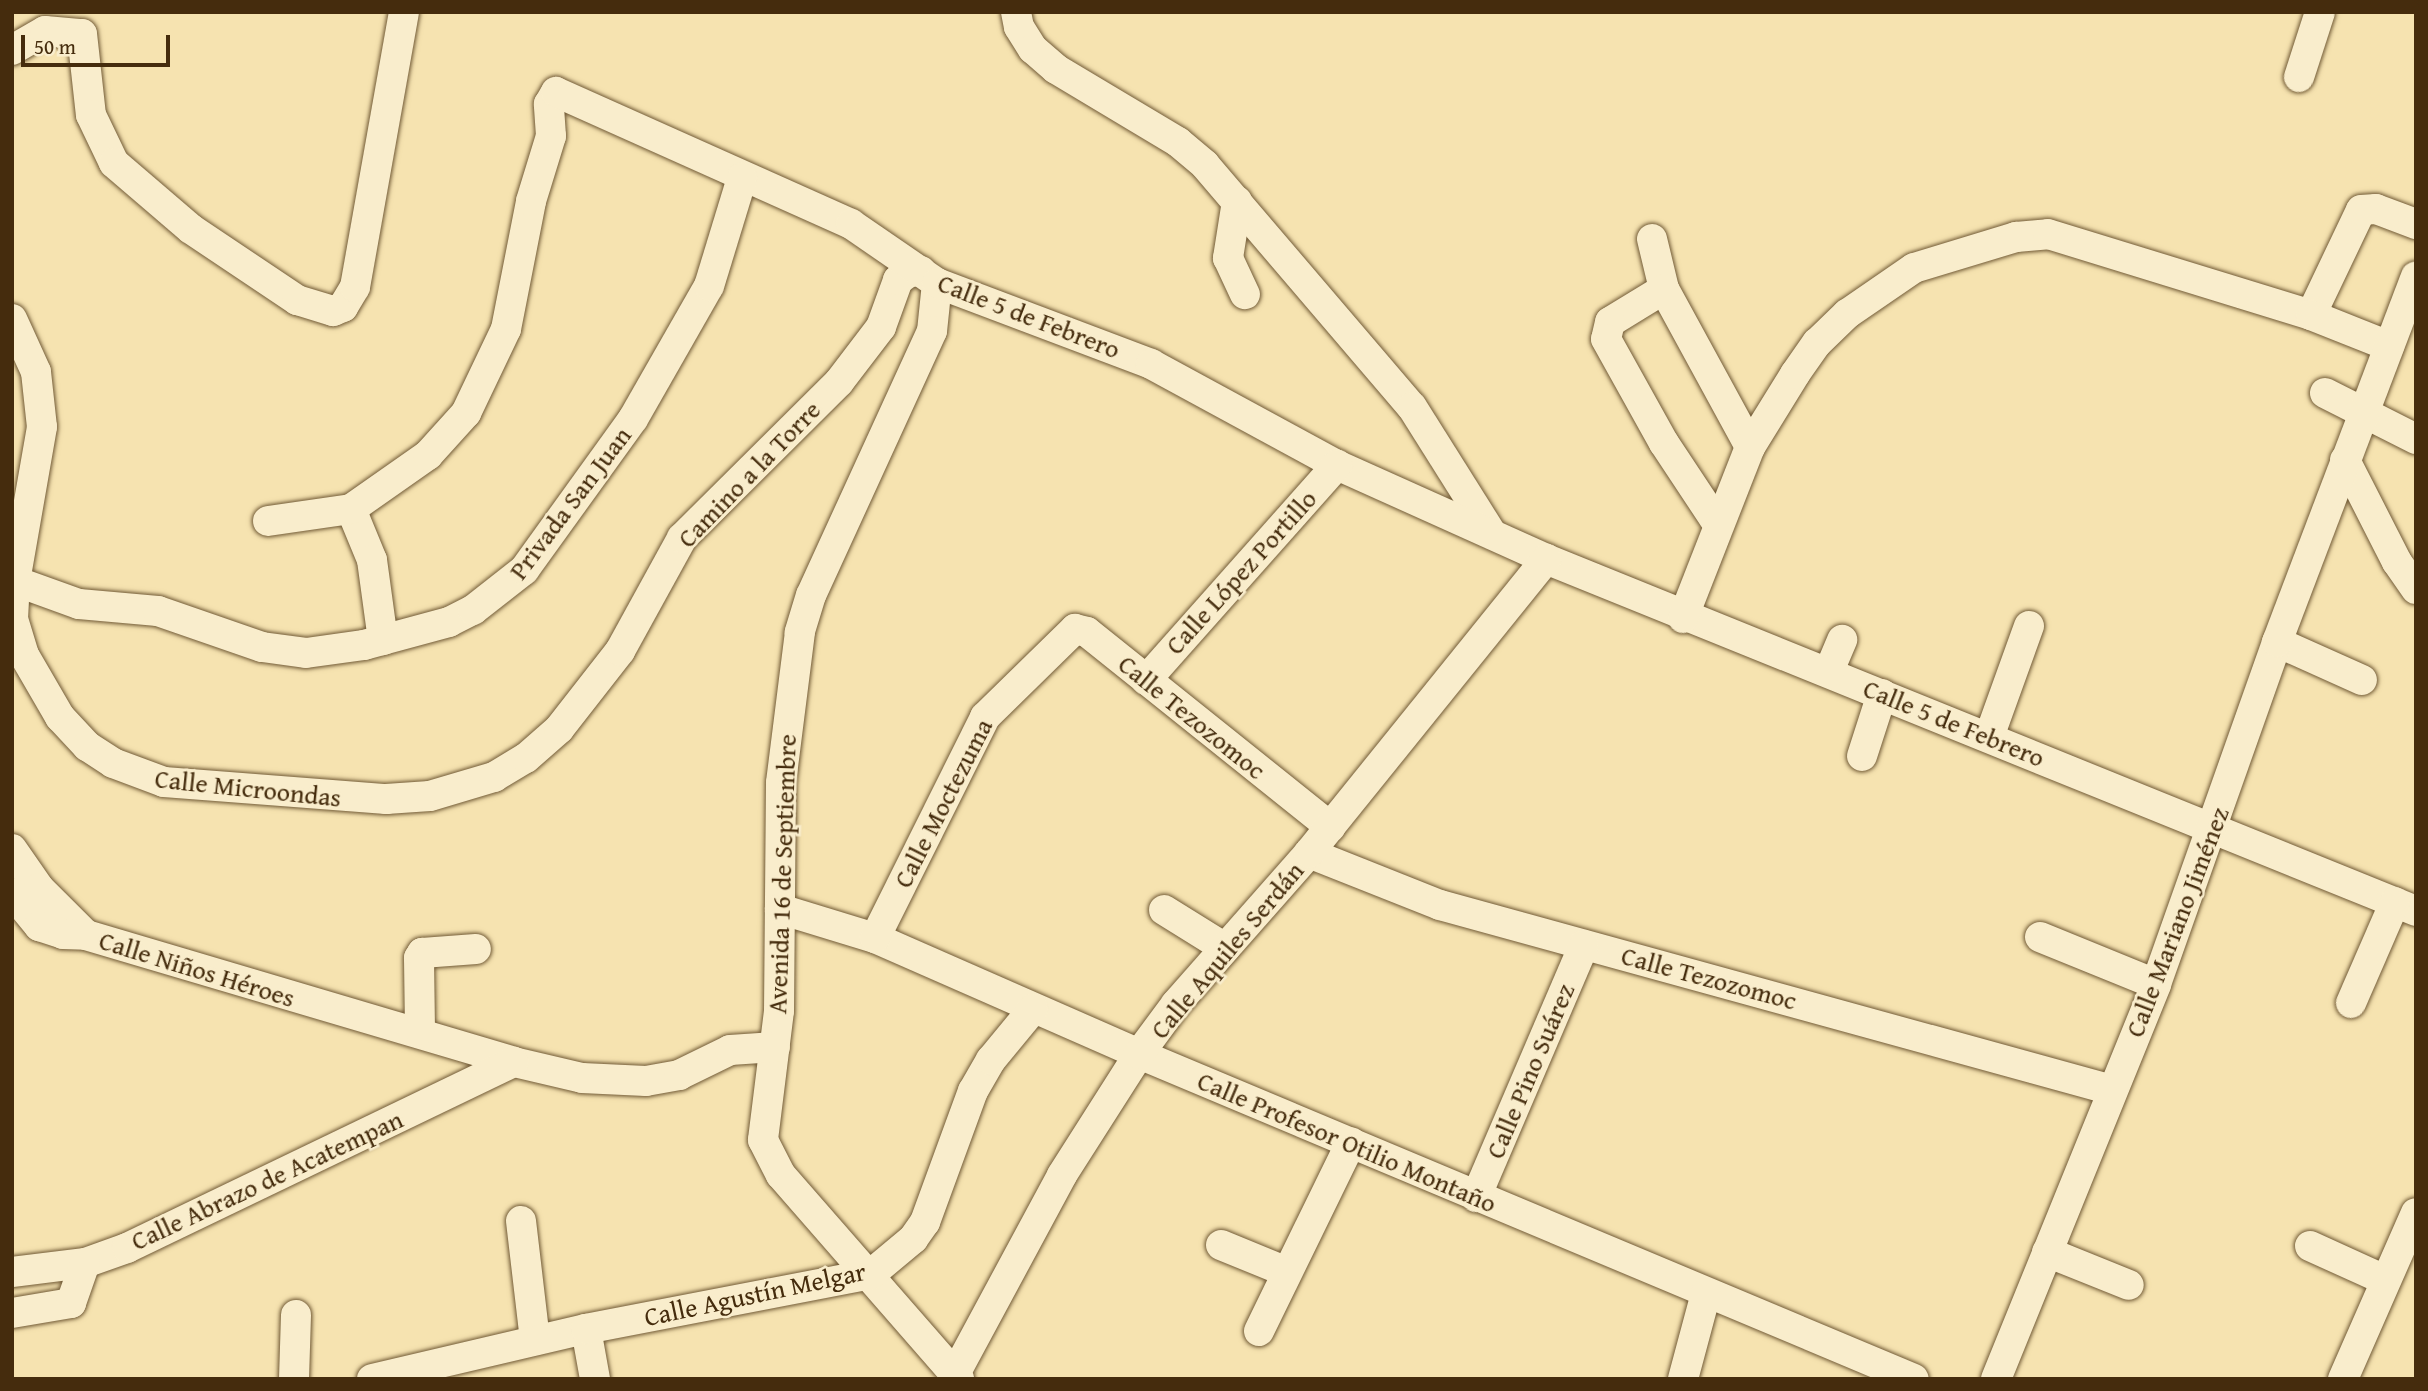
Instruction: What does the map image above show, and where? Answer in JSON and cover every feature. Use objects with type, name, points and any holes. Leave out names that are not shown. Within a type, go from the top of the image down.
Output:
[{"type":"street","points":[[12,50],[33,36],[78,25],[91,115],[114,163],[191,229],[297,300],[332,311],[342,307],[355,287],[404,12]]},
{"type":"street","points":[[1016,12],[1019,27],[1033,49],[1056,69],[1178,142],[1237,201],[1412,407],[1492,534]]},
{"type":"street","points":[[2299,76],[2320,12]]},
{"type":"street","name":"Calle 5 de Febrero","points":[[351,509],[428,455],[466,413],[488,373],[516,291],[531,201],[551,136],[550,97],[560,93],[742,178],[851,224],[929,277],[1151,364],[1337,465],[1546,559],[1684,618],[1829,671],[2405,906]]},
{"type":"street","name":"Privada San Juan","points":[[15,582],[79,604],[173,614],[284,651],[336,649],[383,640],[449,622],[498,595],[553,534],[608,459],[694,316],[719,259],[742,178]]},
{"type":"street","points":[[1237,201],[1228,258],[1245,294]]},
{"type":"street","points":[[2311,315],[2361,210],[2376,209],[2416,224]]},
{"type":"street","points":[[1684,618],[1717,523],[1750,447],[1817,343],[1883,285],[1951,253],[2048,234],[2311,315],[2389,346]]},
{"type":"street","points":[[1652,239],[1664,289],[1750,447]]},
{"type":"street","name":"Camino a la Torre","points":[[494,777],[526,758],[581,704],[620,651],[682,538],[839,382],[881,327],[898,280],[909,272],[929,277]]},
{"type":"street","name":"Avenida 16 de Septiembre","points":[[929,277],[932,331],[811,595],[800,632],[781,783],[775,1047],[762,1124],[764,1149],[781,1175],[871,1274],[957,1376]]},
{"type":"street","name":"Calle Mariano Jiménez","points":[[1996,1379],[2156,984],[2277,642],[2416,278]]},
{"type":"street","points":[[1664,289],[1610,322],[1608,345],[1717,523]]},
{"type":"street","name":"Calle Microondas","points":[[12,319],[36,372],[42,427],[15,582],[16,632],[39,685],[60,717],[87,746],[138,775],[227,789],[386,799],[430,796],[494,777]]},
{"type":"street","points":[[2325,393],[2416,439]]},
{"type":"street","points":[[12,463],[42,427]]},
{"type":"street","points":[[2345,460],[2397,562],[2416,589]]},
{"type":"street","name":"Calle López Portillo","points":[[1146,680],[1337,465]]},
{"type":"street","points":[[268,521],[351,509],[372,560],[383,640]]},
{"type":"street","name":"Calle Aquiles Serdán","points":[[957,1376],[1062,1175],[1139,1054],[1225,948],[1309,853],[1546,559]]},
{"type":"street","points":[[1989,737],[2029,626]]},
{"type":"street","name":"Calle Moctezuma","points":[[875,938],[985,717],[1069,631],[1087,632]]},
{"type":"street","name":"Calle Tezozomoc","points":[[1087,632],[1330,827]]},
{"type":"street","points":[[1829,671],[1842,640]]},
{"type":"street","points":[[2277,642],[2362,680]]},
{"type":"street","points":[[1862,756],[1882,694]]},
{"type":"street","name":"Calle Niños Héroes","points":[[12,849],[39,888],[86,935],[291,998],[420,1031],[514,1062],[582,1078],[646,1081],[679,1075],[741,1047],[775,1047]]},
{"type":"street","name":"Calle Tezozomoc","points":[[1309,853],[1440,905],[2112,1090]]},
{"type":"street","points":[[12,893],[39,926],[63,934],[86,935]]},
{"type":"street","points":[[2351,1003],[2405,906]]},
{"type":"street","name":"Calle Profesor Otilio Montaño","points":[[780,909],[875,938],[1139,1054],[1914,1379]]},
{"type":"street","points":[[1164,910],[1225,948]]},
{"type":"street","points":[[2040,937],[2156,984]]},
{"type":"street","name":"Calle Pino Suárez","points":[[1476,1197],[1584,945]]},
{"type":"street","points":[[420,1031],[417,963],[422,953],[475,949]]},
{"type":"street","name":"Calle Agustín Melgar","points":[[372,1379],[586,1329],[871,1274],[913,1239],[925,1222],[973,1091],[991,1060],[1033,1009]]},
{"type":"street","name":"Calle Abrazo de Acatempan","points":[[12,1272],[85,1263],[163,1231],[514,1062]]},
{"type":"street","points":[[1259,1331],[1351,1142]]},
{"type":"street","points":[[2343,1379],[2416,1213]]},
{"type":"street","points":[[521,1221],[535,1340]]},
{"type":"street","points":[[1221,1245],[1287,1272]]},
{"type":"street","points":[[2310,1246],[2385,1280]]},
{"type":"street","points":[[2047,1252],[2129,1285]]},
{"type":"street","points":[[12,1313],[71,1303],[85,1263]]},
{"type":"street","points":[[1683,1379],[1706,1293]]},
{"type":"street","points":[[294,1379],[296,1315]]},
{"type":"street","points":[[586,1329],[595,1379]]}]
